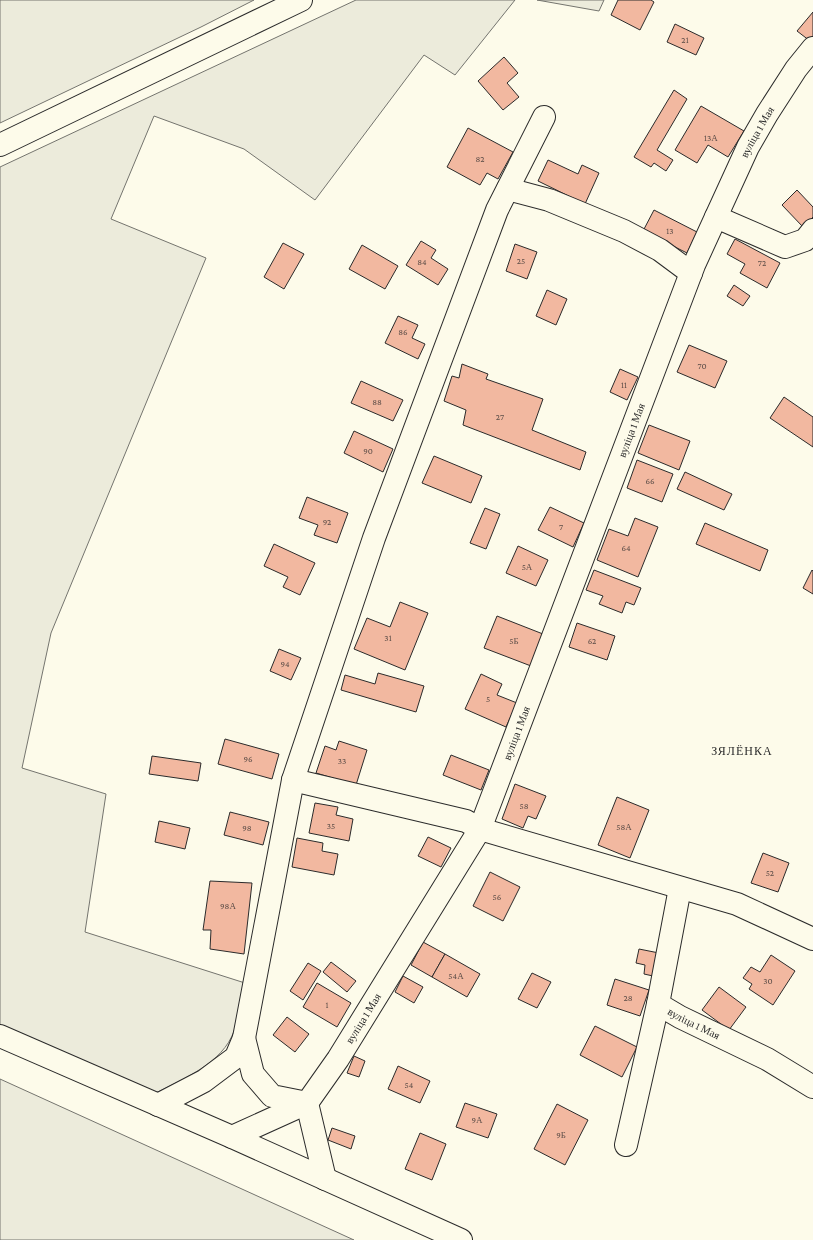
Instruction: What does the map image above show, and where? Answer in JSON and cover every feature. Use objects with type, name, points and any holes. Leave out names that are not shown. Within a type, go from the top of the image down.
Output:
[{"type":"street","points":[[0,146],[301,0]]},
{"type":"street","name":"вуліца 1 Мая","points":[[307,1103],[338,1059],[480,828],[691,273],[748,147],[766,114],[796,69],[813,48]]},
{"type":"street","points":[[158,1105],[204,1081],[236,1057],[244,1038],[293,780],[374,538],[497,210],[544,117]]},
{"type":"street","points":[[508,189],[548,200],[624,231],[660,250],[691,273]]},
{"type":"street","points":[[716,217],[785,247],[805,240],[813,230]]},
{"type":"street","points":[[293,780],[466,822],[480,828],[737,904],[813,939]]},
{"type":"street","name":"вуліца 1 Мая","points":[[680,888],[658,1004],[680,1017],[767,1059],[813,1086]]},
{"type":"street","points":[[626,1145],[658,1004]]},
{"type":"street","points":[[0,1036],[232,1137],[461,1240]]},
{"type":"street","points":[[244,1038],[253,1074],[272,1096],[307,1103]]},
{"type":"street","points":[[232,1137],[307,1103]]},
{"type":"street","points":[[307,1103],[325,1179]]},
{"type":"shaded area","points":[[0,0],[254,0],[201,27],[0,123]]},
{"type":"shaded area","points":[[356,0],[515,0],[455,75],[424,55],[315,200],[244,149],[154,116],[111,219],[206,258],[51,633],[22,768],[106,794],[85,932],[245,983],[234,1031],[229,1042],[221,1052],[212,1061],[190,1076],[156,1093],[0,1025],[0,167]]},
{"type":"shaded area","points":[[537,0],[604,0],[599,11]]},
{"type":"shaded area","points":[[0,1079],[354,1240],[0,1240]]},
{"type":"building","points":[[618,0],[651,0],[654,2],[640,30],[611,15]]},
{"type":"building","points":[[813,12],[813,37],[810,41],[797,31]]},
{"type":"building","points":[[675,24],[704,38],[696,55],[667,42]]},
{"type":"building","points":[[504,57],[518,73],[507,83],[519,97],[503,110],[478,81]]},
{"type":"building","points":[[674,90],[687,99],[657,150],[673,160],[666,171],[654,163],[651,167],[634,157]]},
{"type":"building","points":[[701,106],[744,131],[728,157],[708,145],[697,163],[675,150]]},
{"type":"building","points":[[468,128],[513,152],[498,179],[487,173],[480,185],[447,167]]},
{"type":"building","points":[[548,160],[578,174],[582,165],[599,173],[585,204],[538,181]]},
{"type":"building","points":[[797,190],[813,207],[813,217],[803,227],[782,205]]},
{"type":"building","points":[[654,210],[697,232],[687,253],[643,231]]},
{"type":"building","points":[[735,239],[780,263],[767,288],[740,273],[745,264],[727,254]]},
{"type":"building","points":[[421,241],[436,250],[431,258],[448,269],[438,285],[406,265]]},
{"type":"building","points":[[283,243],[304,254],[284,289],[264,277]]},
{"type":"building","points":[[515,244],[537,252],[527,279],[506,271]]},
{"type":"building","points":[[362,245],[398,266],[385,289],[349,269]]},
{"type":"building","points":[[734,285],[750,296],[743,306],[727,296]]},
{"type":"building","points":[[547,290],[567,299],[556,325],[536,316]]},
{"type":"building","points":[[398,316],[418,325],[412,338],[425,344],[418,359],[385,343]]},
{"type":"building","points":[[689,345],[727,361],[715,388],[677,372]]},
{"type":"building","points":[[462,364],[488,374],[486,379],[543,399],[532,430],[586,452],[580,470],[463,425],[466,410],[444,401],[452,376],[459,378]]},
{"type":"building","points":[[620,369],[638,377],[627,400],[610,392]]},
{"type":"building","points":[[361,381],[403,400],[393,421],[351,403]]},
{"type":"building","points":[[784,397],[813,417],[813,447],[770,418]]},
{"type":"building","points":[[649,425],[690,441],[679,470],[638,453]]},
{"type":"building","points":[[354,431],[393,449],[383,472],[344,453]]},
{"type":"building","points":[[434,456],[482,476],[471,503],[422,483]]},
{"type":"building","points":[[637,460],[673,474],[662,502],[627,488]]},
{"type":"building","points":[[685,472],[732,494],[724,510],[677,489]]},
{"type":"building","points":[[307,497],[348,513],[337,543],[314,535],[318,525],[299,518]]},
{"type":"building","points":[[550,507],[584,523],[573,547],[538,530]]},
{"type":"building","points":[[485,508],[500,514],[486,549],[470,543]]},
{"type":"building","points":[[635,518],[658,527],[638,577],[597,560],[609,529],[628,536]]},
{"type":"building","points":[[705,523],[768,550],[760,571],[696,544]]},
{"type":"building","points":[[274,544],[315,563],[300,595],[283,587],[288,577],[264,566]]},
{"type":"building","points":[[518,546],[548,560],[536,586],[506,573]]},
{"type":"building","points":[[594,570],[641,588],[634,605],[626,602],[622,613],[599,604],[603,596],[586,590]]},
{"type":"building","points":[[812,570],[813,571],[813,594],[803,588]]},
{"type":"building","points":[[400,602],[428,613],[405,670],[354,649],[367,618],[390,627]]},
{"type":"building","points":[[497,616],[543,634],[531,666],[484,648]]},
{"type":"building","points":[[577,623],[615,636],[607,660],[569,647]]},
{"type":"building","points":[[279,649],[301,658],[291,680],[270,671]]},
{"type":"building","points":[[378,673],[424,686],[416,712],[341,690],[345,675],[375,684]]},
{"type":"building","points":[[481,674],[502,684],[497,695],[517,703],[506,727],[465,709]]},
{"type":"building","points":[[225,739],[279,754],[272,779],[218,764]]},
{"type":"building","points":[[339,741],[367,750],[356,785],[316,773],[325,746],[336,750]]},
{"type":"building","points":[[451,755],[489,770],[481,790],[443,775]]},
{"type":"building","points":[[152,756],[201,763],[198,781],[149,774]]},
{"type":"building","points":[[515,784],[546,796],[536,819],[528,816],[523,828],[502,819]]},
{"type":"building","points":[[617,797],[649,810],[630,858],[598,845]]},
{"type":"building","points":[[315,803],[338,807],[336,815],[353,819],[349,841],[309,833]]},
{"type":"building","points":[[230,812],[269,822],[263,845],[224,835]]},
{"type":"building","points":[[159,821],[190,828],[185,849],[155,842]]},
{"type":"building","points":[[428,837],[451,848],[441,867],[418,856]]},
{"type":"building","points":[[297,838],[323,843],[322,851],[338,854],[334,875],[292,867]]},
{"type":"building","points":[[763,853],[789,863],[778,892],[751,883]]},
{"type":"building","points":[[490,872],[520,887],[503,921],[473,906]]},
{"type":"building","points":[[210,881],[252,883],[244,954],[210,949],[211,930],[203,930]]},
{"type":"building","points":[[423,942],[445,954],[432,977],[411,965]]},
{"type":"building","points":[[639,949],[659,953],[653,976],[644,974],[645,965],[636,963]]},
{"type":"building","points":[[445,954],[480,974],[467,997],[432,977]]},
{"type":"building","points":[[771,955],[795,971],[773,1005],[749,989],[752,984],[743,978],[751,967],[760,972]]},
{"type":"building","points":[[331,962],[356,981],[347,992],[323,972]]},
{"type":"building","points":[[308,963],[321,971],[303,1000],[290,991]]},
{"type":"building","points":[[532,973],[551,982],[537,1008],[518,999]]},
{"type":"building","points":[[403,976],[423,987],[414,1003],[395,992]]},
{"type":"building","points":[[615,979],[649,990],[640,1016],[607,1005]]},
{"type":"building","points":[[317,983],[351,1003],[337,1027],[303,1007]]},
{"type":"building","points":[[719,987],[746,1007],[729,1030],[702,1010]]},
{"type":"building","points":[[287,1017],[309,1034],[295,1052],[273,1035]]},
{"type":"building","points":[[595,1026],[637,1047],[622,1077],[580,1055]]},
{"type":"building","points":[[354,1056],[365,1061],[359,1077],[347,1073]]},
{"type":"building","points":[[398,1066],[430,1081],[420,1103],[388,1089]]},
{"type":"building","points":[[465,1103],[497,1114],[488,1138],[456,1127]]},
{"type":"building","points":[[557,1104],[588,1120],[565,1165],[534,1149]]},
{"type":"building","points":[[332,1128],[355,1136],[351,1149],[328,1140]]},
{"type":"building","points":[[420,1133],[446,1144],[432,1180],[405,1169]]},
{"type":"district","name":"ЗЯЛЁНКА","points":[[742,751]]}]
